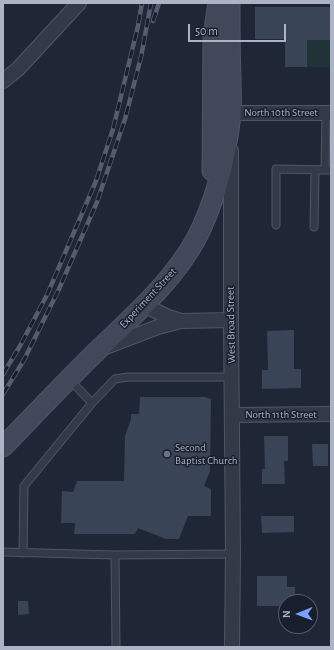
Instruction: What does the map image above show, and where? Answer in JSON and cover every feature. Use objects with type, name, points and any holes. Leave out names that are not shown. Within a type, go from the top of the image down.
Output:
[{"type":"main road","points":[[212,202],[213,36],[218,3]]},
{"type":"main road","name":"West Broad Street","points":[[230,3],[231,113]]},
{"type":"main road","name":"Experiment Street","points":[[3,447],[68,379],[144,305],[172,274],[186,255],[195,241],[212,202],[223,163],[231,113]]},
{"type":"street","points":[[3,81],[18,69],[79,3]]},
{"type":"street","name":"North 10th Street","points":[[231,113],[328,113]]},
{"type":"street","name":"West Broad Street","points":[[231,113],[230,320],[232,377],[232,647]]},
{"type":"street","points":[[144,305],[168,317],[181,321]]},
{"type":"street","points":[[98,351],[158,327],[181,321],[230,320]]},
{"type":"street","name":"North 11th Street","points":[[232,415],[331,414]]},
{"type":"lane","points":[[276,225],[276,169],[328,170],[328,113]]},
{"type":"lane","points":[[314,227],[315,170]]},
{"type":"lane","points":[[23,553],[24,486],[92,403],[115,379],[128,376],[232,377]]},
{"type":"lane","points":[[68,379],[92,403]]},
{"type":"lane","points":[[3,552],[115,555],[233,554]]},
{"type":"lane","points":[[115,555],[116,647]]},
{"type":"green space","points":[[307,40],[331,40],[331,67],[307,67]]},
{"type":"building","points":[[255,7],[331,7],[331,40],[307,40],[307,67],[285,67],[285,39],[255,39]]},
{"type":"building","points":[[294,330],[294,369],[301,369],[301,388],[262,389],[262,370],[268,370],[267,331]]},
{"type":"building","name":"Second Baptist Church","points":[[140,397],[205,397],[211,399],[210,471],[204,486],[211,489],[211,516],[188,516],[179,539],[166,539],[138,528],[135,534],[74,534],[75,523],[61,523],[62,491],[73,492],[77,481],[124,481],[125,436],[131,419],[131,414],[139,414]]},
{"type":"building","points":[[264,436],[288,436],[288,461],[284,461],[285,484],[262,484],[262,469],[265,469]]},
{"type":"building","points":[[312,444],[328,444],[328,466],[313,466]]},
{"type":"building","points":[[261,516],[294,516],[294,532],[262,533]]},
{"type":"building","points":[[257,576],[287,576],[287,587],[295,587],[295,594],[278,594],[278,606],[257,606]]},
{"type":"building","points":[[18,601],[28,601],[29,614],[18,615]]},
{"type":"railway","points":[[3,374],[20,346],[47,295],[96,181],[113,129],[138,26],[142,3]]},
{"type":"railway","points":[[3,394],[24,360],[59,289],[97,202],[125,119],[141,57],[151,3]]},
{"type":"railway","points":[[153,21],[159,3]]},
{"type":"place","name":"Second Baptist Church","points":[[167,454]]}]
